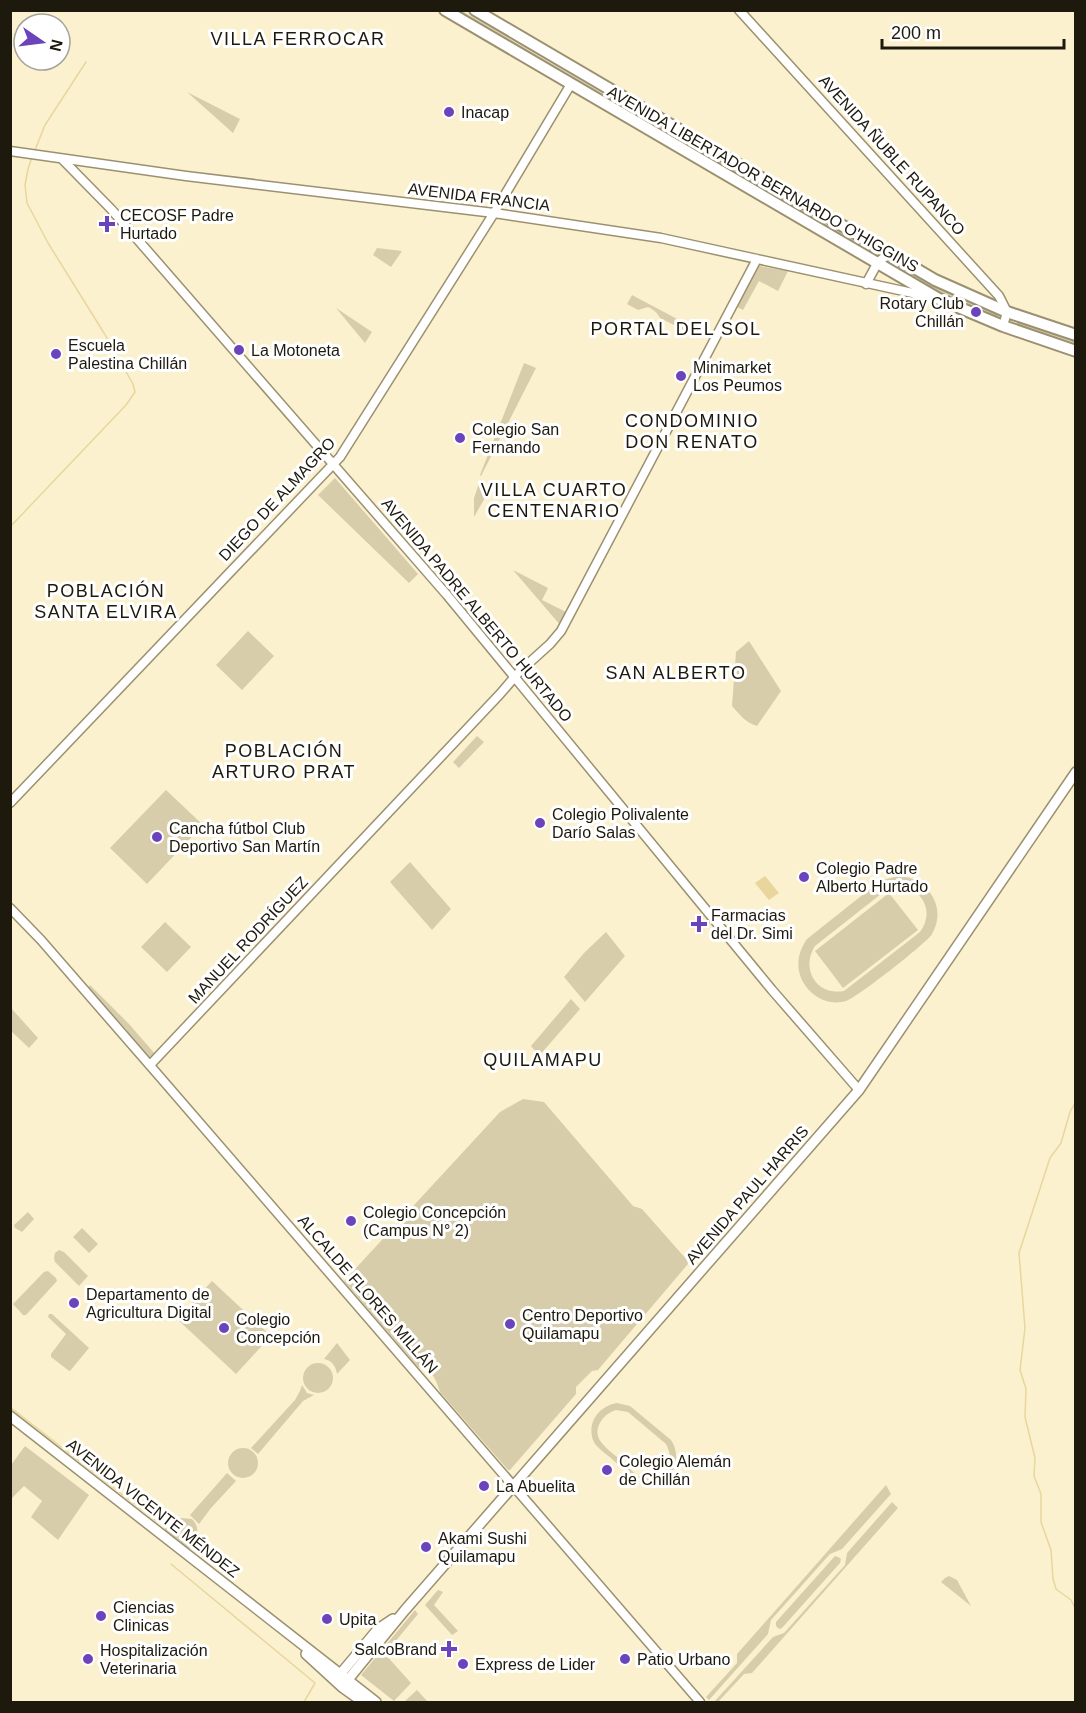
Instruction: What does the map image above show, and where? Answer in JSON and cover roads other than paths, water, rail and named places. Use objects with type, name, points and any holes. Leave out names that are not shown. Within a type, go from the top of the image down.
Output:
[{"type":"main road","name":"AVENIDA LIBERTADOR BERNARDO O'HIGGINS","points":[[445,10],[939,299],[1003,326],[1076,351]]},
{"type":"main road","name":"AVENIDA LIBERTADOR BERNARDO O'HIGGINS","points":[[475,10],[935,280],[1007,312],[1076,335]]},
{"type":"main road","points":[[732,179],[738,175],[741,168]]},
{"type":"main road","name":"AVENIDA PAUL HARRIS","points":[[341,1681],[859,1090],[1076,772]]},
{"type":"main road","name":"AVENIDA VICENTE MÉNDEZ","points":[[10,1416],[276,1624],[363,1702]]},
{"type":"main road","name":"AVENIDA VICENTE MÉNDEZ","points":[[341,1681],[376,1702]]},
{"type":"street","name":"AVENIDA ÑUBLE RUPANCO","points":[[739,10],[995,291],[1007,312]]},
{"type":"street","name":"DIEGO DE ALMAGRO","points":[[10,803],[340,457],[494,213],[571,84]]},
{"type":"street","name":"AVENIDA FRANCIA","points":[[10,151],[186,176],[494,213],[661,238],[939,299]]},
{"type":"street","name":"AVENIDA PADRE ALBERTO HURTADO","points":[[62,159],[111,209],[440,586],[765,981],[859,1090]]},
{"type":"street","points":[[866,284],[877,264],[889,254]]},
{"type":"street","name":"MANUEL RODRÍGUEZ","points":[[150,1065],[515,676],[556,638],[566,623],[757,259]]},
{"type":"street","points":[[1003,326],[1007,312]]},
{"type":"street","name":"ALCALDE FLORES MILLÁN","points":[[10,908],[41,940],[150,1065],[700,1702]]},
{"type":"waterway","points":[[35,150],[45,125],[86,62]]},
{"type":"waterway","points":[[10,527],[126,405],[135,392],[133,384],[104,333],[48,243],[27,203],[25,185],[32,157]]},
{"type":"waterway","points":[[1076,1101],[1070,1112],[1061,1143],[1050,1158],[1019,1253],[1025,1328],[1020,1370],[1026,1389],[1025,1417],[1035,1458],[1034,1476],[1041,1494],[1041,1522],[1051,1550],[1056,1589],[1071,1600],[1076,1610]]},
{"type":"waterway","points":[[10,1407],[159,1523]]},
{"type":"waterway","points":[[171,1564],[315,1683],[304,1702]]},
{"type":"place","name":"Inacap","points":[[449,112]]},
{"type":"place","name":"CECOSF Padre Hurtado","points":[[107,224]]},
{"type":"place","name":"Rotary Club Chillán","points":[[976,312]]},
{"type":"place","name":"La Motoneta","points":[[239,350]]},
{"type":"place","name":"Escuela Palestina Chillán","points":[[56,354]]},
{"type":"place","name":"Minimarket Los Peumos","points":[[681,376]]},
{"type":"place","name":"Colegio San Fernando","points":[[460,438]]},
{"type":"place","name":"Colegio Polivalente Darío Salas","points":[[540,823]]},
{"type":"place","name":"Cancha fútbol Club Deportivo San Martín","points":[[157,837]]},
{"type":"place","name":"Colegio Padre Alberto Hurtado","points":[[804,877]]},
{"type":"place","name":"Farmacias del Dr. Simi","points":[[699,924]]},
{"type":"place","name":"Colegio Concepción (Campus N° 2)","points":[[351,1221]]},
{"type":"place","name":"Departamento de Agricultura Digital","points":[[74,1303]]},
{"type":"place","name":"Centro Deportivo Quilamapu","points":[[510,1324]]},
{"type":"place","name":"Colegio Concepción","points":[[224,1328]]},
{"type":"place","name":"Colegio Alemán de Chillán","points":[[607,1470]]},
{"type":"place","name":"La Abuelita","points":[[484,1486]]},
{"type":"place","name":"Akami Sushi Quilamapu","points":[[426,1547]]},
{"type":"place","name":"Ciencias Clinicas","points":[[101,1616]]},
{"type":"place","name":"Upita","points":[[327,1619]]},
{"type":"place","name":"SalcoBrand","points":[[449,1649]]},
{"type":"place","name":"Hospitalización Veterinaria","points":[[88,1659]]},
{"type":"place","name":"Patio Urbano","points":[[625,1659]]},
{"type":"place","name":"Express de Lider","points":[[463,1664]]},
{"type":"district","name":"VILLA FERROCAR","points":[[298,39]]},
{"type":"district","name":"PORTAL DEL SOL","points":[[676,329]]},
{"type":"district","name":"CONDOMINIO DON RENATO","points":[[692,431]]},
{"type":"district","name":"VILLA CUARTO CENTENARIO","points":[[554,500]]},
{"type":"district","name":"POBLACIÓN SANTA ELVIRA","points":[[106,601]]},
{"type":"district","name":"SAN ALBERTO","points":[[676,673]]},
{"type":"district","name":"POBLACIÓN ARTURO PRAT","points":[[284,762]]},
{"type":"district","name":"QUILAMAPU","points":[[543,1060]]}]
